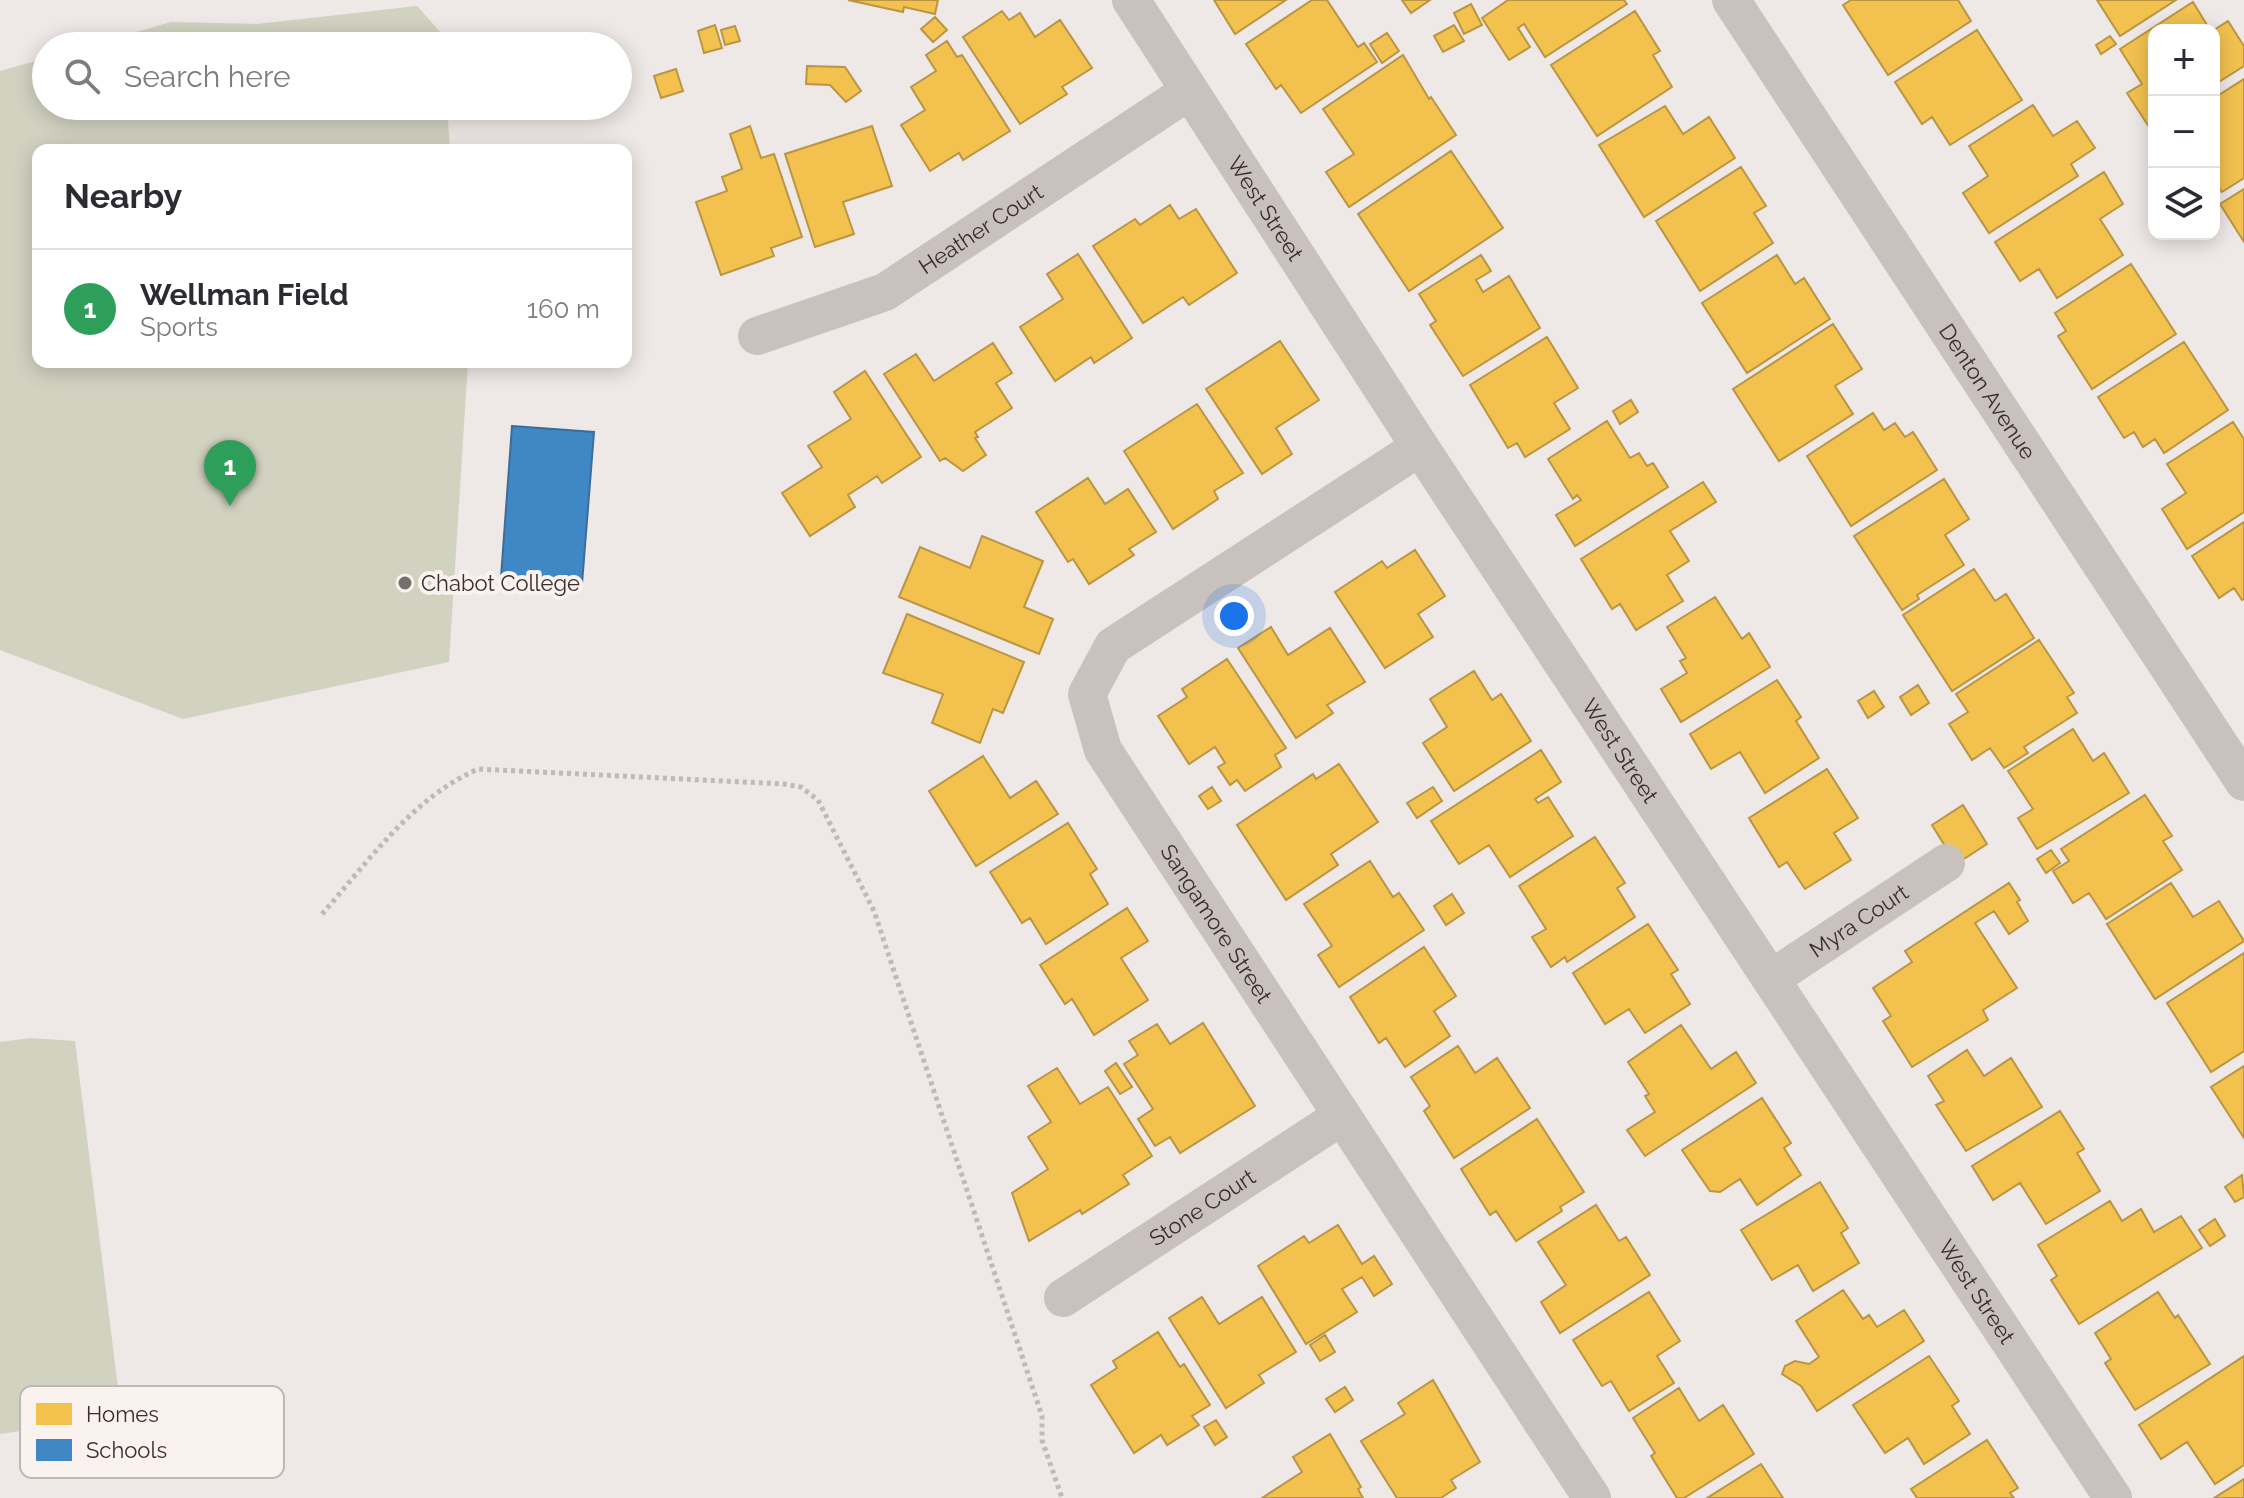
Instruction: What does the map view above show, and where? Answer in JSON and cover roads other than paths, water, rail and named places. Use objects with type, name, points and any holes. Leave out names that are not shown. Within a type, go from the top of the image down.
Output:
[{"type":"street","name":"West Street","points":[[1131,0],[1420,447],[2113,1498]]},
{"type":"street","name":"Denton Avenue","points":[[1731,0],[2244,782]]},
{"type":"street","name":"Heather Court","points":[[757,336],[885,292],[1188,92]]},
{"type":"street","name":"Sangamore Street","points":[[1420,447],[1113,646],[1087,694],[1103,750],[1342,1116],[1577,1493]]},
{"type":"street","name":"Myra Court","points":[[1772,978],[1946,863]]},
{"type":"street","name":"Stone Court","points":[[1063,1298],[1342,1116]]},
{"type":"place","name":"Wellman Field","points":[[230,506]]},
{"type":"place","name":"Chabot College","points":[[405,583]]}]
